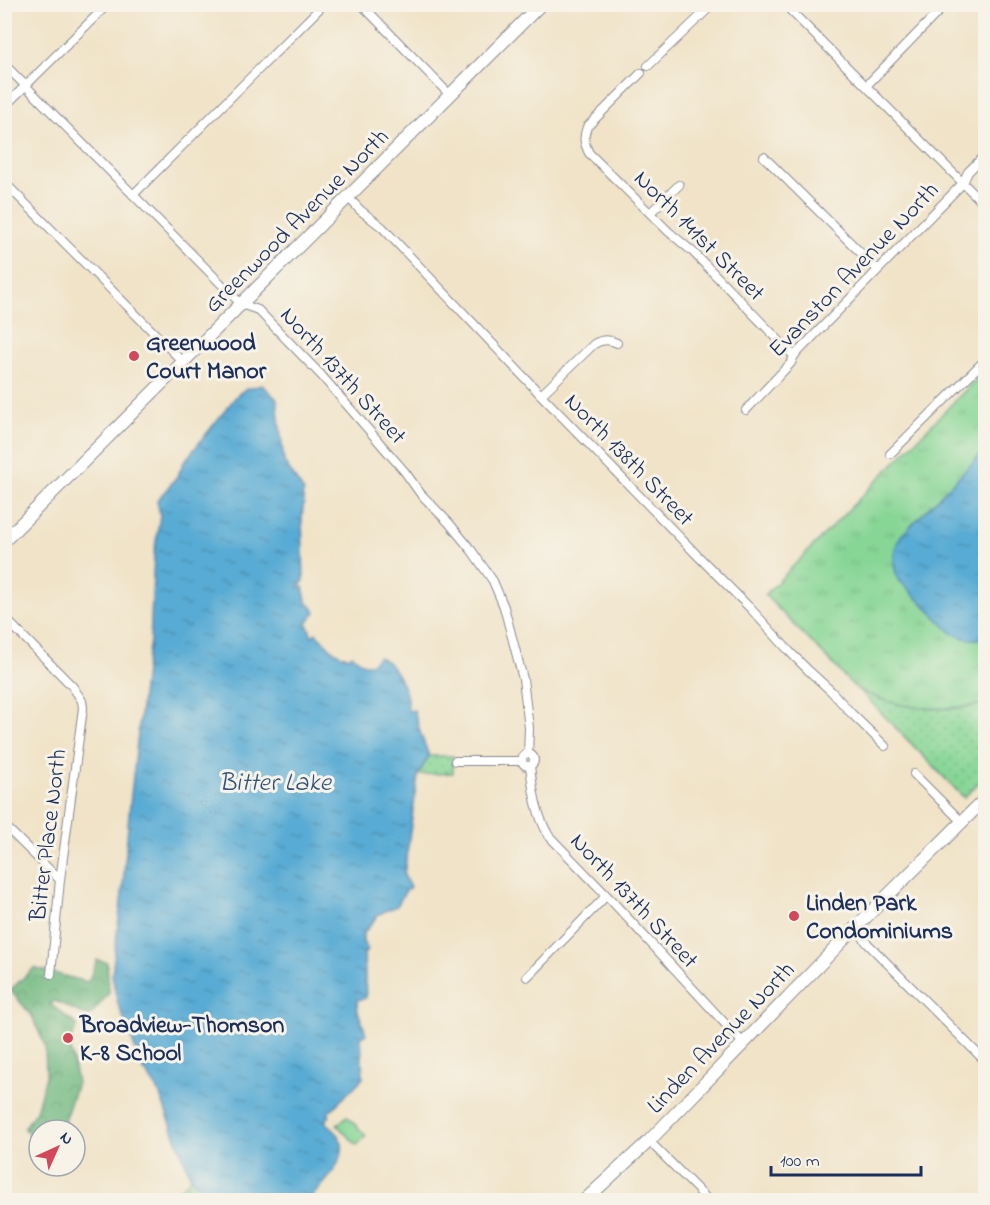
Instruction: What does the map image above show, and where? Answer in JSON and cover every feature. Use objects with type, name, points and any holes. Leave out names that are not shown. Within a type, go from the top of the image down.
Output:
[{"type":"main road","name":"Greenwood Avenue North","points":[[4,541],[541,4]]},
{"type":"main road","name":"Linden Avenue North","points":[[585,1200],[649,1141],[856,927],[986,798]]},
{"type":"street","points":[[4,107],[108,4]]},
{"type":"street","points":[[133,195],[324,4]]},
{"type":"street","points":[[362,4],[451,96]]},
{"type":"street","points":[[648,66],[713,4]]},
{"type":"street","points":[[784,4],[986,206]]},
{"type":"street","points":[[866,86],[946,4]]},
{"type":"street","name":"North 137th Street","points":[[4,64],[241,304],[258,310],[321,375],[472,551],[493,581],[504,607],[523,680],[530,728],[528,754]]},
{"type":"street","name":"North 141st Street","points":[[641,73],[587,127],[584,138],[589,153],[669,232],[693,252],[794,356]]},
{"type":"street","name":"Evanston Avenue North","points":[[746,410],[791,363],[794,356],[963,183],[969,172],[986,154]]},
{"type":"street","points":[[764,157],[878,270]]},
{"type":"street","points":[[4,182],[183,362]]},
{"type":"street","points":[[650,213],[679,185]]},
{"type":"street","name":"North 138th Street","points":[[349,198],[382,227],[541,395],[885,746]]},
{"type":"street","points":[[541,395],[594,344],[602,340],[617,343]]},
{"type":"street","points":[[890,454],[986,358]]},
{"type":"street","name":"Bitter Place North","points":[[4,617],[73,687],[81,701],[83,714],[60,880],[51,974]]},
{"type":"street","points":[[528,754],[534,759],[530,766],[524,766],[521,760],[522,756],[528,754]]},
{"type":"street","points":[[455,761],[521,760]]},
{"type":"street","name":"North 137th Street","points":[[530,766],[533,792],[543,825],[555,842],[743,1043]]},
{"type":"street","points":[[914,774],[962,821]]},
{"type":"street","points":[[4,825],[60,880]]},
{"type":"street","points":[[527,977],[606,896]]},
{"type":"street","points":[[856,927],[867,944],[986,1062]]},
{"type":"street","points":[[649,1141],[708,1200]]},
{"type":"green space","points":[[985,370],[985,450],[901,536],[898,579],[952,633],[985,638],[985,704],[954,708],[920,708],[888,703],[851,684],[765,595]]},
{"type":"green space","points":[[858,689],[888,701],[920,708],[953,708],[985,704],[985,776],[964,798]]},
{"type":"green space","points":[[429,756],[453,756],[453,773],[418,775]]},
{"type":"green space","points":[[97,960],[107,962],[109,993],[89,1017],[55,1001],[50,1004],[78,1026],[69,1042],[77,1083],[65,1118],[31,1118],[36,1111],[46,1076],[45,1046],[32,1016],[10,990],[34,968],[88,982]]},
{"type":"green space","points":[[347,1116],[366,1136],[357,1145],[337,1125]]},
{"type":"green space","points":[[191,1178],[212,1200],[169,1200]]},
{"type":"water","name":"Bitter Lake","points":[[262,385],[277,399],[284,462],[304,492],[302,518],[304,581],[298,587],[303,587],[307,604],[316,612],[307,623],[312,636],[316,633],[331,649],[348,657],[352,655],[364,664],[371,664],[378,657],[391,666],[406,693],[408,711],[414,710],[429,756],[418,775],[404,875],[410,887],[397,906],[379,914],[363,934],[363,942],[368,950],[364,954],[366,998],[357,1000],[358,1011],[366,1034],[361,1038],[363,1078],[328,1113],[330,1116],[325,1121],[341,1140],[340,1159],[331,1175],[308,1200],[212,1200],[191,1178],[158,1090],[143,1069],[117,1001],[112,975],[150,641],[154,555],[160,515],[157,501],[178,475],[184,462],[238,394],[246,389]]},
{"type":"water","points":[[985,450],[985,638],[972,639],[952,633],[898,579],[894,557],[901,536]]},
{"type":"place","name":"Greenwood Court Manor","points":[[134,356]]},
{"type":"place","name":"Linden Park Condominiums","points":[[794,916]]},
{"type":"place","name":"Broadview-Thomson K-8 School","points":[[68,1038]]}]
